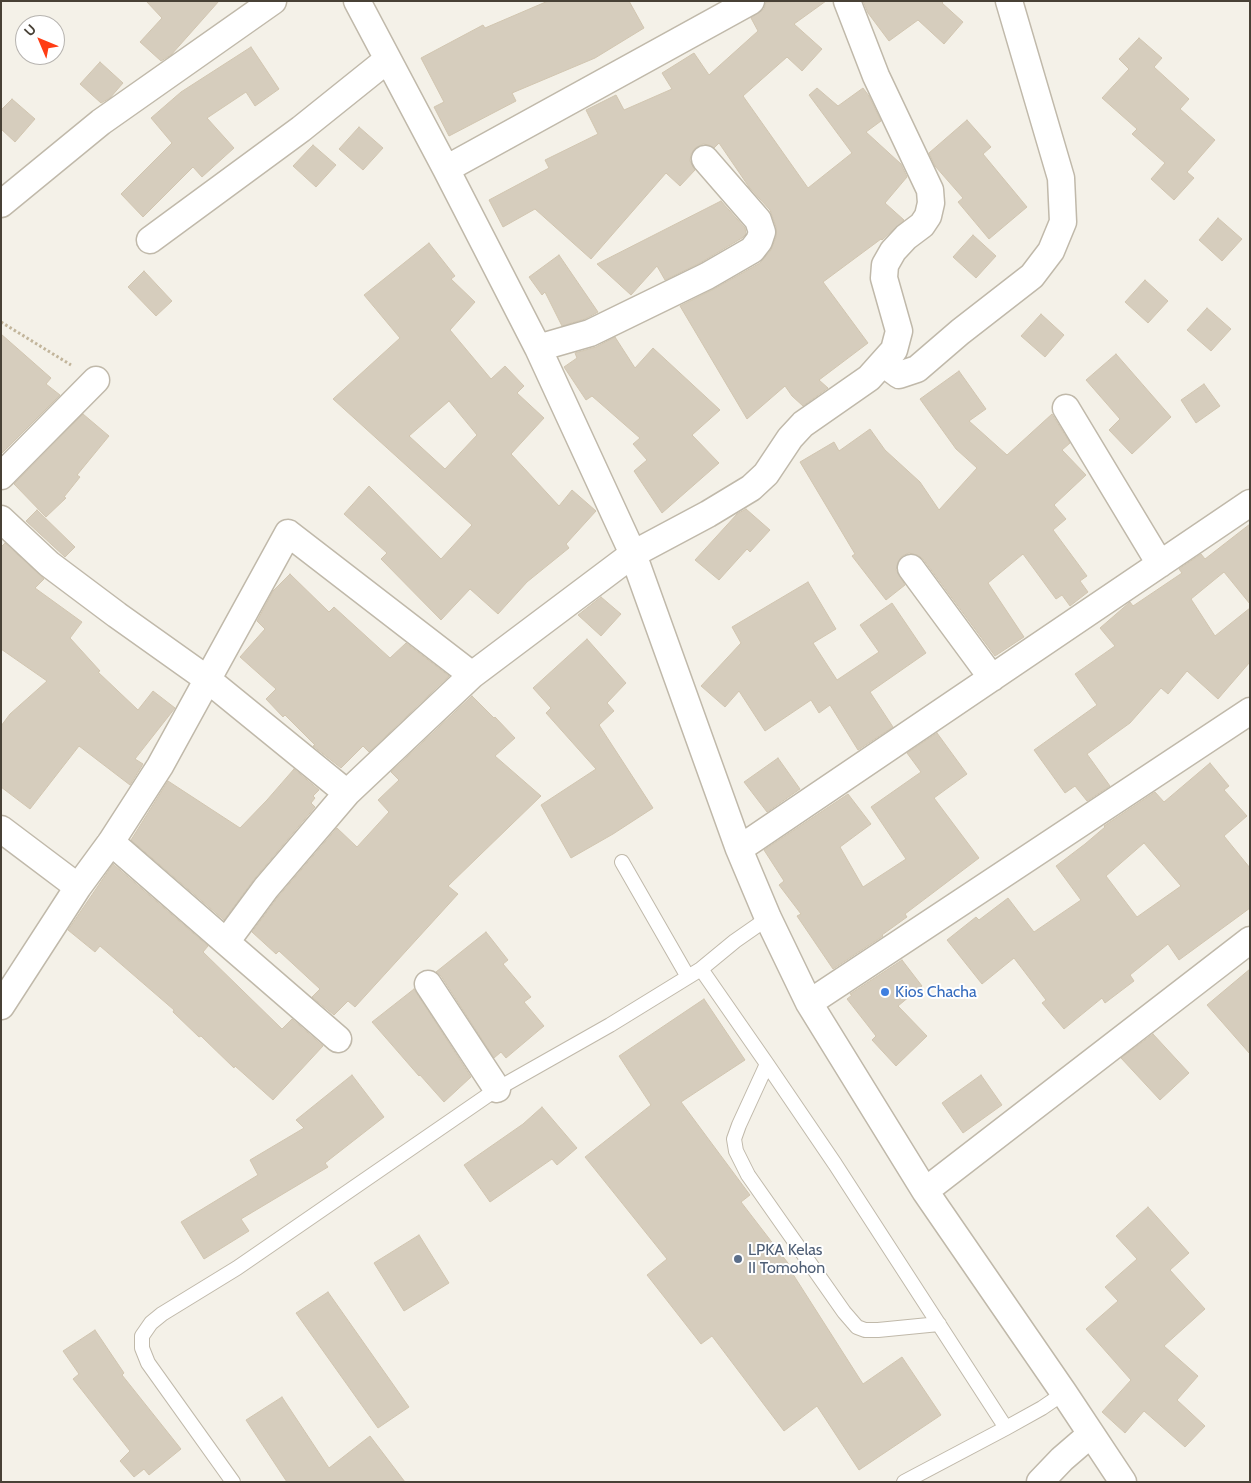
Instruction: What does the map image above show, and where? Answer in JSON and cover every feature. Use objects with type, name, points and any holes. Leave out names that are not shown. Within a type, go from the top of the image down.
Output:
[{"type":"street","points":[[1,204],[101,122],[273,1]]},
{"type":"street","points":[[357,1],[446,168],[538,348],[633,554],[739,849],[768,918],[809,1003],[925,1191],[1064,1393],[1122,1482]]},
{"type":"street","points":[[446,168],[751,1]]},
{"type":"street","points":[[226,942],[266,888],[347,793],[472,675],[633,554],[708,514],[751,488],[766,474],[790,438],[803,424],[869,378],[894,350],[898,331],[884,278],[885,265],[893,251],[906,237],[922,225],[928,216],[931,203],[930,190],[876,76],[847,1]]},
{"type":"street","points":[[883,363],[899,375],[917,369],[960,332],[1032,276],[1051,251],[1063,222],[1061,178],[1009,1]]},
{"type":"street","points":[[150,240],[301,130],[387,60]]},
{"type":"street","points":[[538,348],[590,333],[706,276],[752,250],[759,241],[762,232],[758,220],[705,159]]},
{"type":"street","points":[[1,476],[96,380]]},
{"type":"street","points":[[1066,408],[1160,564]]},
{"type":"street","points":[[739,849],[1250,503]]},
{"type":"street","points":[[1,519],[49,564],[117,616],[207,679],[347,793]]},
{"type":"street","points":[[1,1006],[78,886],[111,842],[160,766],[288,533],[472,675]]},
{"type":"street","points":[[911,568],[992,678]]},
{"type":"street","points":[[809,1003],[1250,711]]},
{"type":"street","points":[[1,829],[78,886]]},
{"type":"street","points":[[111,842],[338,1039]]},
{"type":"street","points":[[925,1191],[1250,940]]},
{"type":"street","points":[[428,984],[496,1089]]},
{"type":"street","points":[[1040,1482],[1091,1434]]},
{"type":"lane","points":[[622,862],[688,977]]},
{"type":"lane","points":[[232,1482],[148,1363],[142,1348],[142,1336],[150,1323],[237,1268],[496,1089],[610,1025],[701,969],[735,941],[768,918]]},
{"type":"lane","points":[[701,969],[768,1064],[1006,1428]]},
{"type":"lane","points":[[768,1064],[734,1139],[736,1151],[748,1175],[844,1312],[856,1326],[865,1330],[878,1330],[939,1324]]},
{"type":"lane","points":[[904,1482],[1042,1408],[1064,1393]]},
{"type":"path","points":[[1,322],[96,380]]},
{"type":"building","points":[[146,1],[219,1],[171,55],[161,61],[140,42],[162,18]]},
{"type":"building","points":[[548,1],[629,1],[644,28],[595,58],[512,93],[516,101],[449,136],[434,107],[444,102],[421,58],[483,25],[485,28]]},
{"type":"building","points":[[826,1],[794,24],[822,49],[802,71],[787,57],[743,96],[808,188],[852,153],[809,95],[817,88],[838,106],[863,88],[881,121],[866,132],[901,164],[907,177],[885,203],[904,220],[882,240],[823,282],[868,343],[819,380],[828,388],[803,406],[785,386],[747,419],[680,306],[760,263],[771,250],[776,237],[776,227],[770,210],[749,187],[719,143],[714,148],[703,144],[695,148],[691,154],[690,161],[695,170],[680,186],[666,173],[591,259],[535,209],[503,227],[489,200],[549,168],[545,160],[598,134],[586,110],[616,95],[624,110],[672,89],[662,73],[694,53],[709,75],[758,31],[751,18],[764,9],[766,2]]},
{"type":"building","points":[[863,1],[944,1],[942,3],[963,22],[944,44],[918,20],[889,41],[868,13]]},
{"type":"building","points":[[1139,38],[1162,58],[1154,67],[1189,99],[1180,109],[1215,140],[1187,172],[1194,178],[1174,200],[1151,179],[1165,163],[1132,134],[1137,129],[1102,98],[1129,69],[1119,59]]},
{"type":"building","points":[[251,47],[279,89],[255,106],[246,92],[207,118],[234,148],[202,177],[193,167],[143,217],[121,194],[172,143],[151,118],[181,92]]},
{"type":"building","points":[[100,62],[123,83],[110,98],[101,103],[80,84]]},
{"type":"building","points":[[12,99],[35,119],[15,142],[1,129],[1,110]]},
{"type":"building","points":[[967,120],[991,147],[983,154],[1027,207],[989,239],[958,202],[963,198],[935,166],[929,153]]},
{"type":"building","points":[[359,127],[383,148],[363,170],[339,149]]},
{"type":"building","points":[[313,145],[336,165],[316,187],[293,166]]},
{"type":"building","points":[[721,201],[745,228],[746,234],[700,263],[665,280],[657,266],[631,295],[597,264]]},
{"type":"building","points":[[1218,218],[1242,239],[1222,261],[1199,240]]},
{"type":"building","points":[[973,235],[996,256],[976,278],[953,257]]},
{"type":"building","points":[[429,243],[455,276],[451,279],[475,302],[450,330],[491,379],[505,366],[524,386],[517,393],[544,418],[511,454],[559,506],[572,490],[596,511],[566,544],[569,548],[527,582],[498,614],[470,589],[441,620],[381,559],[387,553],[344,514],[369,486],[441,559],[472,525],[333,399],[400,338],[364,295]],"holes":[[[449,401],[477,435],[445,469],[409,436]]]},
{"type":"building","points":[[559,255],[598,312],[585,319],[562,326],[545,292],[542,295],[529,277]]},
{"type":"building","points":[[144,271],[172,301],[156,316],[128,287]]},
{"type":"building","points":[[1145,280],[1168,301],[1148,323],[1125,302]]},
{"type":"building","points":[[1207,308],[1231,329],[1211,351],[1187,330]]},
{"type":"building","points":[[1041,314],[1064,335],[1045,357],[1021,336]]},
{"type":"building","points":[[1,334],[51,378],[46,384],[60,395],[1,454]]},
{"type":"building","points":[[615,337],[635,368],[653,348],[720,410],[692,435],[719,463],[662,513],[634,471],[647,460],[633,444],[640,438],[592,396],[586,400],[564,367],[577,358],[575,353],[596,347]]},
{"type":"building","points":[[1116,354],[1171,417],[1132,454],[1109,430],[1120,419],[1086,380]]},
{"type":"building","points":[[959,371],[986,409],[969,421],[1007,455],[1052,414],[1070,443],[1062,450],[1086,475],[1054,505],[1066,519],[1053,530],[1087,576],[1080,581],[1088,592],[1070,606],[1062,595],[1056,599],[1023,554],[988,583],[1024,637],[995,656],[923,559],[917,555],[909,553],[902,556],[896,570],[905,585],[886,600],[852,556],[855,554],[800,462],[834,442],[839,451],[870,429],[885,450],[920,482],[939,510],[977,468],[956,449],[920,399]]},
{"type":"building","points":[[1204,384],[1220,406],[1196,423],[1181,400]]},
{"type":"building","points":[[83,414],[109,436],[77,475],[80,477],[64,497],[66,498],[46,517],[14,484]]},
{"type":"building","points":[[746,509],[770,530],[750,552],[747,549],[719,580],[695,560],[737,514]]},
{"type":"building","points":[[37,510],[75,547],[65,557],[26,521]]},
{"type":"building","points":[[1250,524],[1250,604],[1224,572],[1191,599],[1215,636],[1250,608],[1250,662],[1218,699],[1187,671],[1168,694],[1161,688],[1130,723],[1087,754],[1110,786],[1087,801],[1075,786],[1065,793],[1034,750],[1097,705],[1075,674],[1115,646],[1100,628],[1130,602],[1133,606],[1182,573],[1179,569],[1201,554],[1205,559]]},
{"type":"building","points":[[5,543],[44,579],[35,588],[82,622],[70,638],[100,671],[98,672],[138,710],[153,691],[175,708],[135,759],[143,764],[130,785],[79,746],[30,809],[1,787],[1,726],[10,714],[47,681],[1,649],[1,547]]},
{"type":"building","points":[[290,574],[329,612],[334,607],[390,658],[406,643],[449,676],[369,752],[363,746],[341,768],[313,746],[315,745],[266,699],[276,689],[240,657],[265,629],[257,621],[273,591]]},
{"type":"building","points":[[808,582],[836,629],[813,643],[837,680],[879,652],[860,625],[892,603],[926,653],[870,692],[893,727],[858,750],[830,705],[819,713],[811,700],[765,731],[739,691],[725,707],[701,686],[741,643],[732,627]]},
{"type":"building","points":[[601,597],[621,614],[601,636],[578,615]]},
{"type":"building","points":[[587,639],[626,683],[607,703],[614,711],[599,725],[653,808],[571,858],[541,805],[596,769],[546,713],[551,708],[533,688]]},
{"type":"building","points":[[472,696],[515,738],[495,756],[541,796],[448,886],[458,894],[355,1007],[348,1001],[334,1015],[312,997],[320,989],[279,951],[276,954],[252,932],[278,897],[337,828],[357,847],[389,812],[378,800],[399,780],[391,772]]},
{"type":"building","points":[[937,733],[967,774],[934,798],[979,858],[905,914],[907,917],[883,936],[833,969],[797,916],[801,914],[779,885],[784,881],[764,850],[848,794],[871,824],[840,847],[863,887],[906,859],[871,807],[921,772],[907,753]]},
{"type":"building","points":[[778,758],[800,789],[767,812],[744,782]]},
{"type":"building","points":[[1210,763],[1229,786],[1224,790],[1247,816],[1224,836],[1250,868],[1250,908],[1179,960],[1168,944],[1130,975],[1134,981],[1105,1003],[1102,998],[1064,1029],[1042,1003],[1046,1000],[1014,958],[982,984],[947,940],[976,917],[979,920],[1008,898],[1034,932],[1081,900],[1056,866],[1085,844],[1104,826],[1155,792],[1164,802]],"holes":[[[1144,843],[1181,886],[1137,917],[1106,876]]]},
{"type":"building","points":[[294,769],[319,790],[313,796],[315,798],[311,803],[315,807],[255,878],[224,920],[131,840],[168,781],[240,828]]},
{"type":"building","points":[[113,864],[208,946],[203,952],[282,1029],[292,1019],[323,1046],[273,1100],[235,1066],[234,1068],[201,1036],[199,1037],[173,1012],[174,1010],[100,946],[95,952],[68,930]]},
{"type":"building","points":[[486,932],[508,960],[503,964],[531,997],[524,1002],[544,1026],[506,1058],[501,1052],[494,1058],[441,976],[436,972]]},
{"type":"building","points":[[902,960],[922,986],[898,1006],[927,1036],[896,1066],[872,1040],[876,1036],[847,999],[852,995],[850,994]]},
{"type":"building","points":[[1250,969],[1250,1054],[1207,1005]]},
{"type":"building","points":[[414,989],[471,1077],[444,1102],[372,1022]]},
{"type":"building","points":[[704,999],[745,1060],[681,1102],[750,1195],[741,1202],[791,1267],[789,1268],[863,1384],[902,1357],[941,1415],[859,1470],[817,1406],[784,1431],[712,1336],[701,1344],[647,1275],[667,1259],[585,1157],[651,1105],[619,1056]]},
{"type":"building","points":[[1153,1034],[1189,1073],[1160,1100],[1121,1058]]},
{"type":"building","points":[[352,1075],[384,1117],[325,1163],[328,1167],[241,1219],[249,1231],[204,1259],[181,1222],[258,1175],[250,1160],[304,1128],[296,1120]]},
{"type":"building","points":[[981,1075],[1002,1105],[963,1133],[942,1103]]},
{"type":"building","points":[[542,1107],[577,1148],[557,1165],[552,1159],[490,1202],[464,1165],[523,1124]]},
{"type":"building","points":[[1148,1207],[1189,1253],[1170,1270],[1205,1309],[1164,1346],[1198,1376],[1177,1400],[1205,1426],[1185,1447],[1144,1411],[1125,1433],[1102,1412],[1131,1380],[1086,1329],[1118,1301],[1105,1287],[1137,1259],[1116,1236]]},
{"type":"building","points":[[419,1235],[449,1283],[404,1311],[374,1263]]},
{"type":"building","points":[[328,1292],[409,1407],[378,1428],[296,1313]]},
{"type":"building","points":[[95,1330],[124,1373],[122,1375],[181,1449],[149,1475],[144,1469],[134,1477],[120,1461],[130,1451],[73,1379],[79,1374],[63,1351]]},
{"type":"building","points":[[282,1397],[329,1468],[370,1436],[405,1482],[287,1482],[246,1420]]},
{"type":"place","name":"Kios Chacha","points":[[885,992]]},
{"type":"place","name":"LPKA Kelas II Tomohon","points":[[738,1259]]}]
